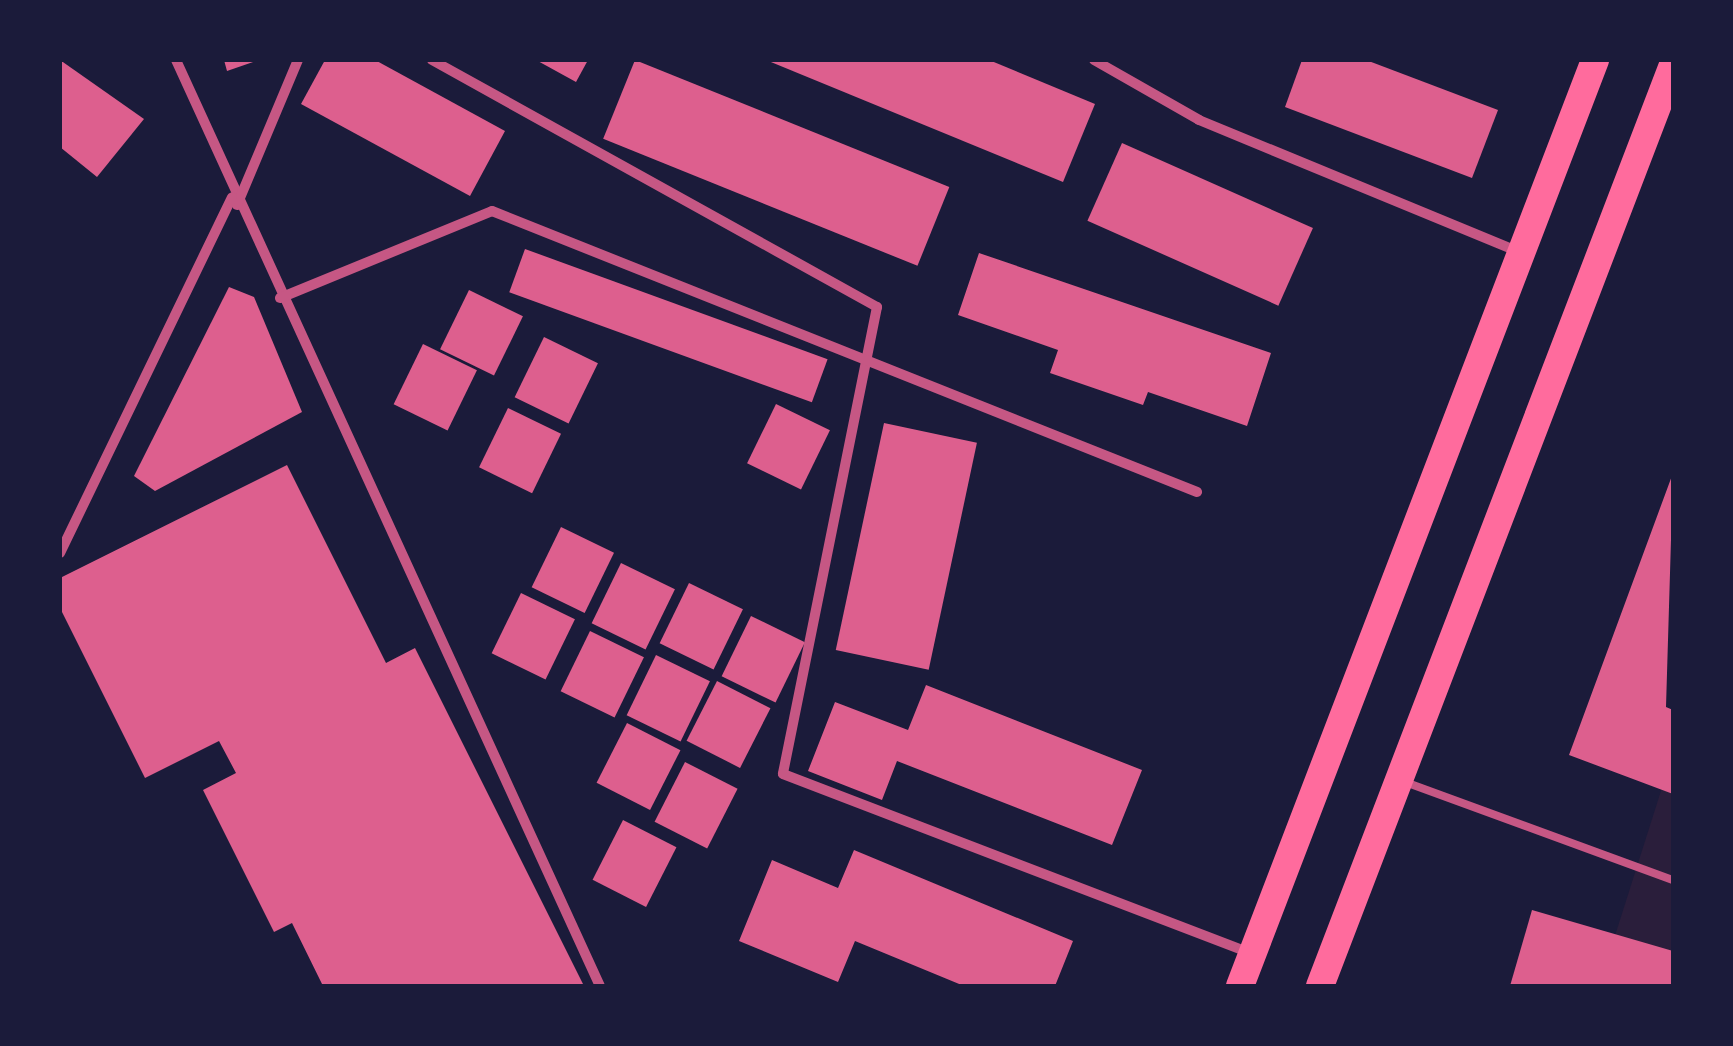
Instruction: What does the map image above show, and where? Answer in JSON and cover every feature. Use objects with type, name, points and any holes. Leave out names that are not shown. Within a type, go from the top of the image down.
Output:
[{"type":"highway","points":[[1240,986],[1595,60]]},
{"type":"highway","points":[[1320,986],[1673,65]]},
{"type":"street","points":[[60,553],[233,201],[176,60]]},
{"type":"street","points":[[237,204],[298,60]]},
{"type":"street","points":[[432,60],[877,307],[783,774],[1250,953]]},
{"type":"street","points":[[1094,60],[1199,120],[1520,252]]},
{"type":"street","points":[[216,159],[600,986]]},
{"type":"street","points":[[280,298],[492,212],[1197,492]]},
{"type":"lane","points":[[1399,780],[1673,880]]},
{"type":"shaded area","points":[[1673,753],[1673,986],[1599,986]]},
{"type":"building","points":[[60,60],[144,119],[97,177],[60,147]]},
{"type":"building","points":[[224,60],[256,60],[256,61],[227,71]]},
{"type":"building","points":[[325,60],[375,60],[505,131],[470,196],[301,104]]},
{"type":"building","points":[[536,60],[588,60],[576,82]]},
{"type":"building","points":[[635,60],[949,187],[917,266],[603,139]]},
{"type":"building","points":[[766,60],[989,60],[1095,104],[1063,182]]},
{"type":"building","points":[[1302,60],[1366,60],[1498,110],[1472,178],[1285,107]]},
{"type":"building","points":[[1122,143],[1313,228],[1278,306],[1087,221]]},
{"type":"building","points":[[525,249],[828,359],[812,402],[509,292]]},
{"type":"building","points":[[979,253],[1271,353],[1247,426],[1148,392],[1143,405],[1050,373],[1058,350],[958,315]]},
{"type":"building","points":[[229,287],[254,297],[302,412],[155,491],[134,476]]},
{"type":"building","points":[[469,290],[523,316],[494,376],[440,349]]},
{"type":"building","points":[[544,337],[598,363],[569,424],[515,397]]},
{"type":"building","points":[[423,344],[477,370],[448,431],[394,404]]},
{"type":"building","points":[[776,404],[830,430],[801,490],[747,463]]},
{"type":"building","points":[[508,408],[561,434],[532,493],[479,467]]},
{"type":"building","points":[[884,423],[977,443],[929,670],[836,650]]},
{"type":"building","points":[[287,465],[386,663],[415,648],[584,986],[323,986],[292,923],[274,932],[203,790],[236,773],[219,741],[145,778],[60,608],[60,578]]},
{"type":"building","points":[[1673,473],[1666,707],[1673,710],[1673,794],[1569,755]]},
{"type":"building","points":[[561,527],[614,553],[585,613],[532,587]]},
{"type":"building","points":[[621,563],[675,589],[646,650],[592,623]]},
{"type":"building","points":[[689,583],[743,609],[714,670],[660,643]]},
{"type":"building","points":[[521,593],[575,619],[546,680],[492,653]]},
{"type":"building","points":[[751,616],[805,642],[776,703],[722,676]]},
{"type":"building","points":[[590,631],[644,657],[615,718],[561,691]]},
{"type":"building","points":[[656,655],[710,681],[681,742],[627,715]]},
{"type":"building","points":[[717,681],[770,708],[740,768],[687,741]]},
{"type":"building","points":[[926,685],[1142,770],[1112,845],[897,761],[882,800],[808,771],[835,702],[908,730]]},
{"type":"building","points":[[627,723],[680,750],[650,810],[597,783]]},
{"type":"building","points":[[685,762],[738,789],[707,848],[655,822]]},
{"type":"building","points":[[623,820],[676,847],[646,907],[593,880]]},
{"type":"building","points":[[854,850],[1073,941],[1055,986],[964,986],[855,941],[838,982],[739,941],[772,860],[838,888]]},
{"type":"building","points":[[1532,910],[1673,951],[1673,986],[1510,986]]}]
